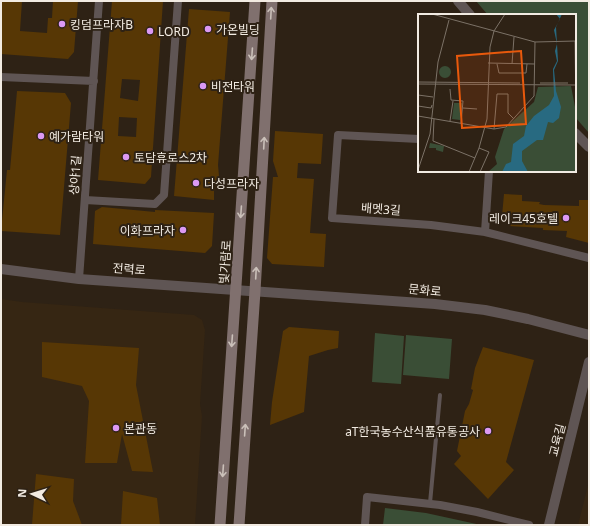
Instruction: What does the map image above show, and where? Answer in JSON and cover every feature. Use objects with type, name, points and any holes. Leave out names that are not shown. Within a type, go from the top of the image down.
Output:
[{"type":"main road","name":"빛가람로","points":[[220,525],[255,1]]},
{"type":"main road","points":[[239,525],[255,291],[272,1]]},
{"type":"street","name":"상야1길","points":[[79,279],[99,1]]},
{"type":"street","points":[[85,200],[155,204],[164,195],[178,1]]},
{"type":"street","points":[[458,1],[469,14]]},
{"type":"street","points":[[1,77],[94,81]]},
{"type":"street","points":[[576,134],[589,147]]},
{"type":"street","name":"배멧3길","points":[[418,139],[338,135],[332,218],[431,225],[485,232],[589,258]]},
{"type":"street","points":[[485,232],[489,172]]},
{"type":"street","name":"전력로","points":[[1,269],[79,279],[255,291]]},
{"type":"street","name":"문화로","points":[[255,291],[435,304],[485,310],[528,319],[589,335]]},
{"type":"street","name":"교육길","points":[[549,525],[589,362]]},
{"type":"street","points":[[365,525],[366,497],[430,504],[477,512],[529,525]]},
{"type":"lane","points":[[430,504],[440,395]]},
{"type":"shaded area","points":[[1,299],[22,302],[194,315],[202,320],[205,330],[200,404],[202,416],[195,525],[1,525]]},
{"type":"shaded area","points":[[589,481],[589,525],[578,525]]},
{"type":"green space","points":[[476,1],[589,1],[589,133],[576,118],[576,14],[487,14]]},
{"type":"green space","points":[[375,333],[404,336],[401,384],[372,382]]},
{"type":"green space","points":[[406,335],[452,339],[449,379],[403,375]]},
{"type":"green space","points":[[385,508],[426,513],[481,525],[383,525]]},
{"type":"building","name":"킹덤프라자B","points":[[1,1],[22,1],[20,31],[47,33],[48,18],[52,18],[53,1],[78,1],[74,52],[68,59],[1,54]]},
{"type":"building","points":[[112,1],[163,1],[151,177],[145,184],[98,180]],"holes":[[[122,79],[140,80],[138,101],[120,98]],[[119,117],[137,118],[136,137],[118,136]]]},
{"type":"building","points":[[189,9],[230,12],[218,165],[219,176],[214,191],[214,200],[174,196]]},
{"type":"building","name":"예가람타워","points":[[17,91],[65,93],[71,103],[60,235],[1,231],[7,170],[10,170]]},
{"type":"building","points":[[275,131],[323,134],[321,164],[298,163],[297,178],[314,179],[310,233],[326,234],[324,267],[272,264],[267,258],[273,177],[278,177],[273,161]]},
{"type":"building","points":[[504,194],[522,195],[522,201],[540,202],[539,204],[544,205],[579,206],[579,200],[589,200],[589,243],[566,237],[567,231],[509,226],[502,216]]},
{"type":"building","points":[[102,207],[155,212],[155,210],[214,213],[212,246],[205,253],[93,244],[95,211]]},
{"type":"building","points":[[289,327],[339,331],[338,348],[309,356],[304,412],[270,425],[283,331]]},
{"type":"building","name":"본관동","points":[[42,342],[139,348],[136,385],[153,472],[132,471],[122,434],[117,463],[85,463],[89,401],[82,386],[42,377]]},
{"type":"building","name":"aT한국농수산식품유통공사","points":[[483,347],[534,360],[506,462],[514,470],[488,499],[454,464],[461,456],[457,451],[465,411],[469,404],[473,390],[471,389],[475,368]]},
{"type":"building","points":[[36,474],[74,479],[73,501],[82,525],[32,525]]},
{"type":"building","points":[[123,491],[157,498],[160,525],[121,525]]},
{"type":"place","name":"킹덤프라자B","points":[[62,24]]},
{"type":"place","name":"가온빌딩","points":[[208,29]]},
{"type":"place","name":"LORD","points":[[150,31]]},
{"type":"place","name":"비전타워","points":[[203,86]]},
{"type":"place","name":"예가람타워","points":[[41,136]]},
{"type":"place","name":"토담휴로스2차","points":[[126,157]]},
{"type":"place","name":"다성프라자","points":[[196,183]]},
{"type":"place","name":"레이크45호텔","points":[[566,218]]},
{"type":"place","name":"이화프라자","points":[[183,230]]},
{"type":"place","name":"본관동","points":[[116,428]]},
{"type":"place","name":"aT한국농수산식품유통공사","points":[[488,431]]}]
